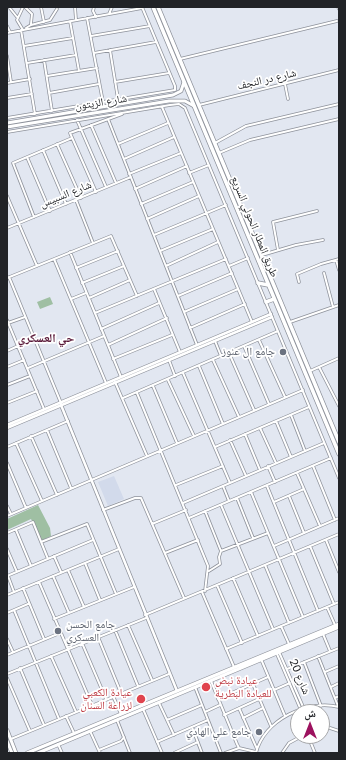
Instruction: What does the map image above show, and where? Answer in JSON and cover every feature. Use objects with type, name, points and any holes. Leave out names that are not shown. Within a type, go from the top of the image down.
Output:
[{"type":"highway","name":"طريق المطار الحولي السريع","points":[[153,7],[184,82],[215,143],[339,442]]},
{"type":"highway","name":"طريق المطار الحولي السريع","points":[[158,7],[180,59],[197,107],[268,285],[339,454]]},
{"type":"highway","points":[[258,283],[268,285]]},
{"type":"highway","points":[[266,302],[274,299]]},
{"type":"highway","points":[[298,357],[304,355]]},
{"type":"highway","points":[[303,367],[308,365]]},
{"type":"main road","name":"شارع الزيتون","points":[[7,127],[31,123],[79,111],[161,98],[178,93],[183,88],[184,82]]},
{"type":"main road","points":[[142,96],[142,101]]},
{"type":"main road","points":[[161,98],[162,102]]},
{"type":"main road","name":"شارع الزيتون","points":[[7,123],[30,119],[40,120],[72,117],[135,106],[182,100],[197,107]]},
{"type":"main road","points":[[78,106],[79,111]]},
{"type":"main road","points":[[135,106],[136,111]]},
{"type":"main road","points":[[72,117],[73,121]]},
{"type":"main road","points":[[30,119],[31,123]]},
{"type":"main road","points":[[206,681],[210,681],[323,634],[339,624]]},
{"type":"main road","points":[[102,724],[117,720],[159,703],[289,644],[337,626]]},
{"type":"main road","points":[[27,753],[74,734],[94,728],[121,714],[177,691],[196,686]]},
{"type":"main road","points":[[38,753],[94,728]]},
{"type":"main road","points":[[7,730],[16,753]]},
{"type":"main road","points":[[7,741],[12,753]]},
{"type":"street","points":[[9,7],[17,17],[23,30],[24,46],[35,114]]},
{"type":"street","points":[[17,17],[24,7],[32,14],[31,25]]},
{"type":"street","points":[[41,7],[44,22]]},
{"type":"street","points":[[75,7],[76,20]]},
{"type":"street","points":[[94,7],[93,11],[96,17]]},
{"type":"street","points":[[109,14],[112,7]]},
{"type":"street","points":[[7,33],[142,8],[176,87],[175,90],[7,118]]},
{"type":"street","points":[[23,30],[31,25],[50,20],[57,9]]},
{"type":"street","points":[[87,18],[103,102]]},
{"type":"street","points":[[70,21],[79,71]]},
{"type":"street","points":[[180,59],[337,21]]},
{"type":"street","points":[[7,26],[10,32]]},
{"type":"street","points":[[91,36],[150,26]]},
{"type":"street","points":[[24,46],[73,38]]},
{"type":"street","points":[[94,53],[156,42]]},
{"type":"street","points":[[110,50],[118,99]]},
{"type":"street","points":[[27,63],[76,55]]},
{"type":"street","points":[[7,56],[11,82]]},
{"type":"street","points":[[44,60],[52,111]]},
{"type":"street","points":[[47,76],[97,68]]},
{"type":"street","name":"شارع در النجف","points":[[197,107],[339,70]]},
{"type":"street","points":[[115,82],[169,72]]},
{"type":"street","points":[[7,83],[30,79]]},
{"type":"street","points":[[49,93],[100,84]]},
{"type":"street","points":[[285,84],[288,99]]},
{"type":"street","points":[[7,98],[32,94]]},
{"type":"street","points":[[7,132],[162,106],[179,104],[185,108],[339,478]]},
{"type":"street","points":[[215,143],[246,126],[339,104]]},
{"type":"street","points":[[162,106],[252,322]]},
{"type":"street","points":[[96,192],[70,133],[127,112]]},
{"type":"street","points":[[108,119],[197,345]]},
{"type":"street","points":[[219,153],[250,140],[339,119]]},
{"type":"street","points":[[77,120],[106,187]]},
{"type":"street","points":[[118,144],[168,122]]},
{"type":"street","points":[[91,125],[116,183]]},
{"type":"street","points":[[124,159],[174,137]]},
{"type":"street","points":[[34,217],[13,163],[72,138]]},
{"type":"street","points":[[57,144],[81,198]]},
{"type":"street","points":[[43,150],[66,204]]},
{"type":"street","points":[[129,174],[181,153]]},
{"type":"street","points":[[27,157],[50,210]]},
{"type":"street","points":[[190,173],[209,165]]},
{"type":"street","points":[[136,189],[187,166]]},
{"type":"street","name":"شارع السبيس","points":[[7,228],[131,177]]},
{"type":"street","points":[[141,204],[193,182]]},
{"type":"street","points":[[7,196],[37,266]]},
{"type":"street","points":[[147,219],[199,196]]},
{"type":"street","points":[[76,200],[93,243]]},
{"type":"street","points":[[154,235],[226,205]]},
{"type":"street","points":[[278,250],[273,222],[317,211]]},
{"type":"street","points":[[160,251],[213,228]]},
{"type":"street","points":[[137,296],[111,236],[8,278],[44,361],[177,691]]},
{"type":"street","points":[[262,255],[323,240]]},
{"type":"street","points":[[166,266],[218,242]]},
{"type":"street","points":[[76,268],[118,251]]},
{"type":"street","points":[[70,252],[121,377]]},
{"type":"street","points":[[229,266],[248,258]]},
{"type":"street","points":[[54,259],[106,384]]},
{"type":"street","points":[[95,313],[226,259]]},
{"type":"street","points":[[336,259],[339,270]]},
{"type":"street","points":[[299,282],[297,274],[339,259]]},
{"type":"street","points":[[82,283],[124,266]]},
{"type":"street","points":[[178,296],[232,273]]},
{"type":"street","points":[[324,273],[333,307]]},
{"type":"street","points":[[89,298],[130,280]]},
{"type":"street","points":[[154,289],[180,352]]},
{"type":"street","points":[[184,312],[238,289]]},
{"type":"street","points":[[71,299],[86,293]]},
{"type":"street","points":[[101,329],[159,303]]},
{"type":"street","points":[[190,328],[245,304]]},
{"type":"street","points":[[290,322],[339,305]]},
{"type":"street","points":[[142,370],[180,352],[252,322],[271,316]]},
{"type":"street","points":[[7,427],[44,409],[61,404],[121,377],[169,360],[271,316]]},
{"type":"street","points":[[8,323],[25,317]]},
{"type":"street","points":[[108,344],[166,318]]},
{"type":"street","points":[[7,320],[44,409]]},
{"type":"street","points":[[7,333],[12,331]]},
{"type":"street","points":[[123,398],[168,380],[278,331]]},
{"type":"street","points":[[113,359],[172,335]]},
{"type":"street","points":[[27,368],[104,336]]},
{"type":"street","points":[[260,340],[285,398]]},
{"type":"street","points":[[215,341],[221,356]]},
{"type":"street","points":[[7,351],[18,346]]},
{"type":"street","points":[[244,346],[269,404]]},
{"type":"street","points":[[229,353],[254,411]]},
{"type":"street","points":[[310,371],[339,358]]},
{"type":"street","points":[[7,367],[24,360]]},
{"type":"street","points":[[169,360],[175,376]]},
{"type":"street","points":[[213,360],[239,417]]},
{"type":"street","points":[[199,366],[223,424]]},
{"type":"street","points":[[319,367],[339,406]]},
{"type":"street","points":[[12,424],[136,372]]},
{"type":"street","points":[[183,373],[230,483]]},
{"type":"street","points":[[7,385],[30,376]]},
{"type":"street","points":[[168,380],[194,436]]},
{"type":"street","points":[[115,382],[147,456]]},
{"type":"street","points":[[153,386],[177,443]]},
{"type":"street","points":[[7,516],[303,390]]},
{"type":"street","points":[[7,403],[37,391]]},
{"type":"street","points":[[137,393],[162,450],[209,571],[204,591],[234,668]]},
{"type":"street","points":[[215,447],[310,407]]},
{"type":"street","points":[[291,415],[305,451]]},
{"type":"street","points":[[7,446],[68,421]]},
{"type":"street","points":[[276,421],[291,457]]},
{"type":"street","points":[[260,428],[276,463]]},
{"type":"street","points":[[47,430],[71,488]]},
{"type":"street","points":[[245,434],[260,470]]},
{"type":"street","points":[[31,436],[57,495]]},
{"type":"street","points":[[230,440],[246,476]]},
{"type":"street","points":[[16,443],[42,501]]},
{"type":"street","points":[[183,503],[324,443]]},
{"type":"street","points":[[189,518],[331,458]]},
{"type":"street","points":[[7,463],[26,508]]},
{"type":"street","points":[[176,485],[223,466]]},
{"type":"street","points":[[268,466],[275,482]]},
{"type":"street","points":[[313,466],[335,520]]},
{"type":"street","points":[[297,473],[320,526]]},
{"type":"street","points":[[223,486],[229,501]]},
{"type":"street","points":[[267,486],[318,611]]},
{"type":"street","points":[[274,502],[304,489]]},
{"type":"street","points":[[251,492],[280,558],[303,617]]},
{"type":"street","points":[[289,496],[304,532]]},
{"type":"street","points":[[103,510],[135,498],[141,498],[184,598]]},
{"type":"street","points":[[236,498],[253,538]]},
{"type":"street","points":[[221,505],[273,629]]},
{"type":"street","points":[[7,506],[11,514]]},
{"type":"street","points":[[152,524],[186,510]]},
{"type":"street","points":[[205,511],[221,551],[219,557],[220,564],[209,571]]},
{"type":"street","points":[[274,546],[339,518]]},
{"type":"street","points":[[7,533],[33,522],[48,559]]},
{"type":"street","points":[[41,542],[87,524],[116,594]]},
{"type":"street","points":[[16,530],[31,566]]},
{"type":"street","points":[[221,551],[268,533]]},
{"type":"street","points":[[7,674],[128,625],[184,598],[339,534]]},
{"type":"street","points":[[14,592],[7,576],[94,540]]},
{"type":"street","points":[[164,553],[198,540]]},
{"type":"street","points":[[326,540],[339,572]]},
{"type":"street","points":[[310,546],[334,604]]},
{"type":"street","points":[[7,549],[17,572]]},
{"type":"street","points":[[7,595],[119,549]]},
{"type":"street","points":[[54,556],[61,572]]},
{"type":"street","points":[[85,563],[100,600]]},
{"type":"street","points":[[265,565],[289,623]]},
{"type":"street","points":[[68,570],[84,607]]},
{"type":"street","points":[[53,576],[69,613]]},
{"type":"street","points":[[233,578],[258,636]]},
{"type":"street","points":[[39,582],[92,705]]},
{"type":"street","points":[[217,585],[242,643]]},
{"type":"street","points":[[54,619],[134,587]]},
{"type":"street","points":[[23,588],[28,604],[44,640]]},
{"type":"street","points":[[226,649],[339,602]]},
{"type":"street","points":[[7,613],[28,604]]},
{"type":"street","points":[[327,607],[337,626]]},
{"type":"street","points":[[14,610],[59,719]]},
{"type":"street","points":[[128,625],[152,680]]},
{"type":"street","points":[[281,626],[289,644]]},
{"type":"street","points":[[114,630],[138,686]]},
{"type":"street","points":[[7,655],[60,633]]},
{"type":"street","points":[[323,634],[331,651]]},
{"type":"street","points":[[98,637],[121,693]]},
{"type":"street","points":[[7,639],[13,652]]},
{"type":"street","points":[[82,643],[106,699]]},
{"type":"street","points":[[286,669],[339,648]]},
{"type":"street","name":"شارع 20","points":[[278,652],[301,704]]},
{"type":"street","name":"شارع 20","points":[[278,652],[300,704]]},
{"type":"street","points":[[51,656],[76,712]]},
{"type":"street","points":[[318,656],[338,707]]},
{"type":"street","points":[[262,659],[285,716]]},
{"type":"street","points":[[304,662],[320,704]]},
{"type":"street","points":[[325,672],[339,666]]},
{"type":"street","points":[[20,668],[44,725]]},
{"type":"street","points":[[11,739],[169,674]]},
{"type":"street","points":[[218,699],[268,677]]},
{"type":"street","points":[[7,678],[30,731]]},
{"type":"street","points":[[210,681],[240,748]]},
{"type":"street","points":[[274,690],[290,683]]},
{"type":"street","points":[[331,686],[339,683]]},
{"type":"street","points":[[253,684],[271,726]]},
{"type":"street","points":[[196,686],[204,712],[221,753]]},
{"type":"street","points":[[113,696],[121,714]]},
{"type":"street","points":[[335,698],[339,696]]},
{"type":"street","points":[[224,715],[259,699]]},
{"type":"street","points":[[159,703],[174,735]]},
{"type":"street","points":[[167,720],[202,705]]},
{"type":"street","points":[[204,712],[220,705]]},
{"type":"street","points":[[239,708],[256,751]]},
{"type":"street","points":[[243,718],[263,708]]},
{"type":"street","points":[[143,709],[162,753]]},
{"type":"street","points":[[256,751],[263,736],[271,726],[290,714]]},
{"type":"street","points":[[66,716],[74,734]]},
{"type":"street","points":[[117,720],[130,753]]},
{"type":"street","points":[[157,742],[208,720]]},
{"type":"street","points":[[192,727],[202,753]]},
{"type":"street","points":[[90,731],[100,753]]},
{"type":"street","points":[[99,750],[121,741],[124,738]]},
{"type":"street","points":[[174,753],[198,742]]},
{"type":"street","points":[[282,753],[290,742]]},
{"type":"street","points":[[58,744],[62,753]]},
{"type":"street","points":[[225,753],[240,748],[256,751]]},
{"type":"street","points":[[182,749],[184,753]]},
{"type":"shaded area","points":[[114,476],[124,499],[108,506],[98,482]]},
{"type":"green space","points":[[50,297],[53,304],[40,309],[37,302]]},
{"type":"green space","points":[[38,505],[50,528],[51,536],[41,541],[31,519],[7,530],[7,519]]},
{"type":"place","name":"جامع ال عنوز","points":[[283,352]]},
{"type":"place","name":"جامع الحسن العسكري","points":[[58,631]]},
{"type":"place","name":"عيادة نبض للعيادة البطرية","points":[[206,687]]},
{"type":"place","name":"عيادة الكعبي لزراعة السنان","points":[[141,699]]},
{"type":"place","name":"جامع علي الهادي","points":[[259,732]]},
{"type":"district","name":"حي العسكري","points":[[46,339]]}]
